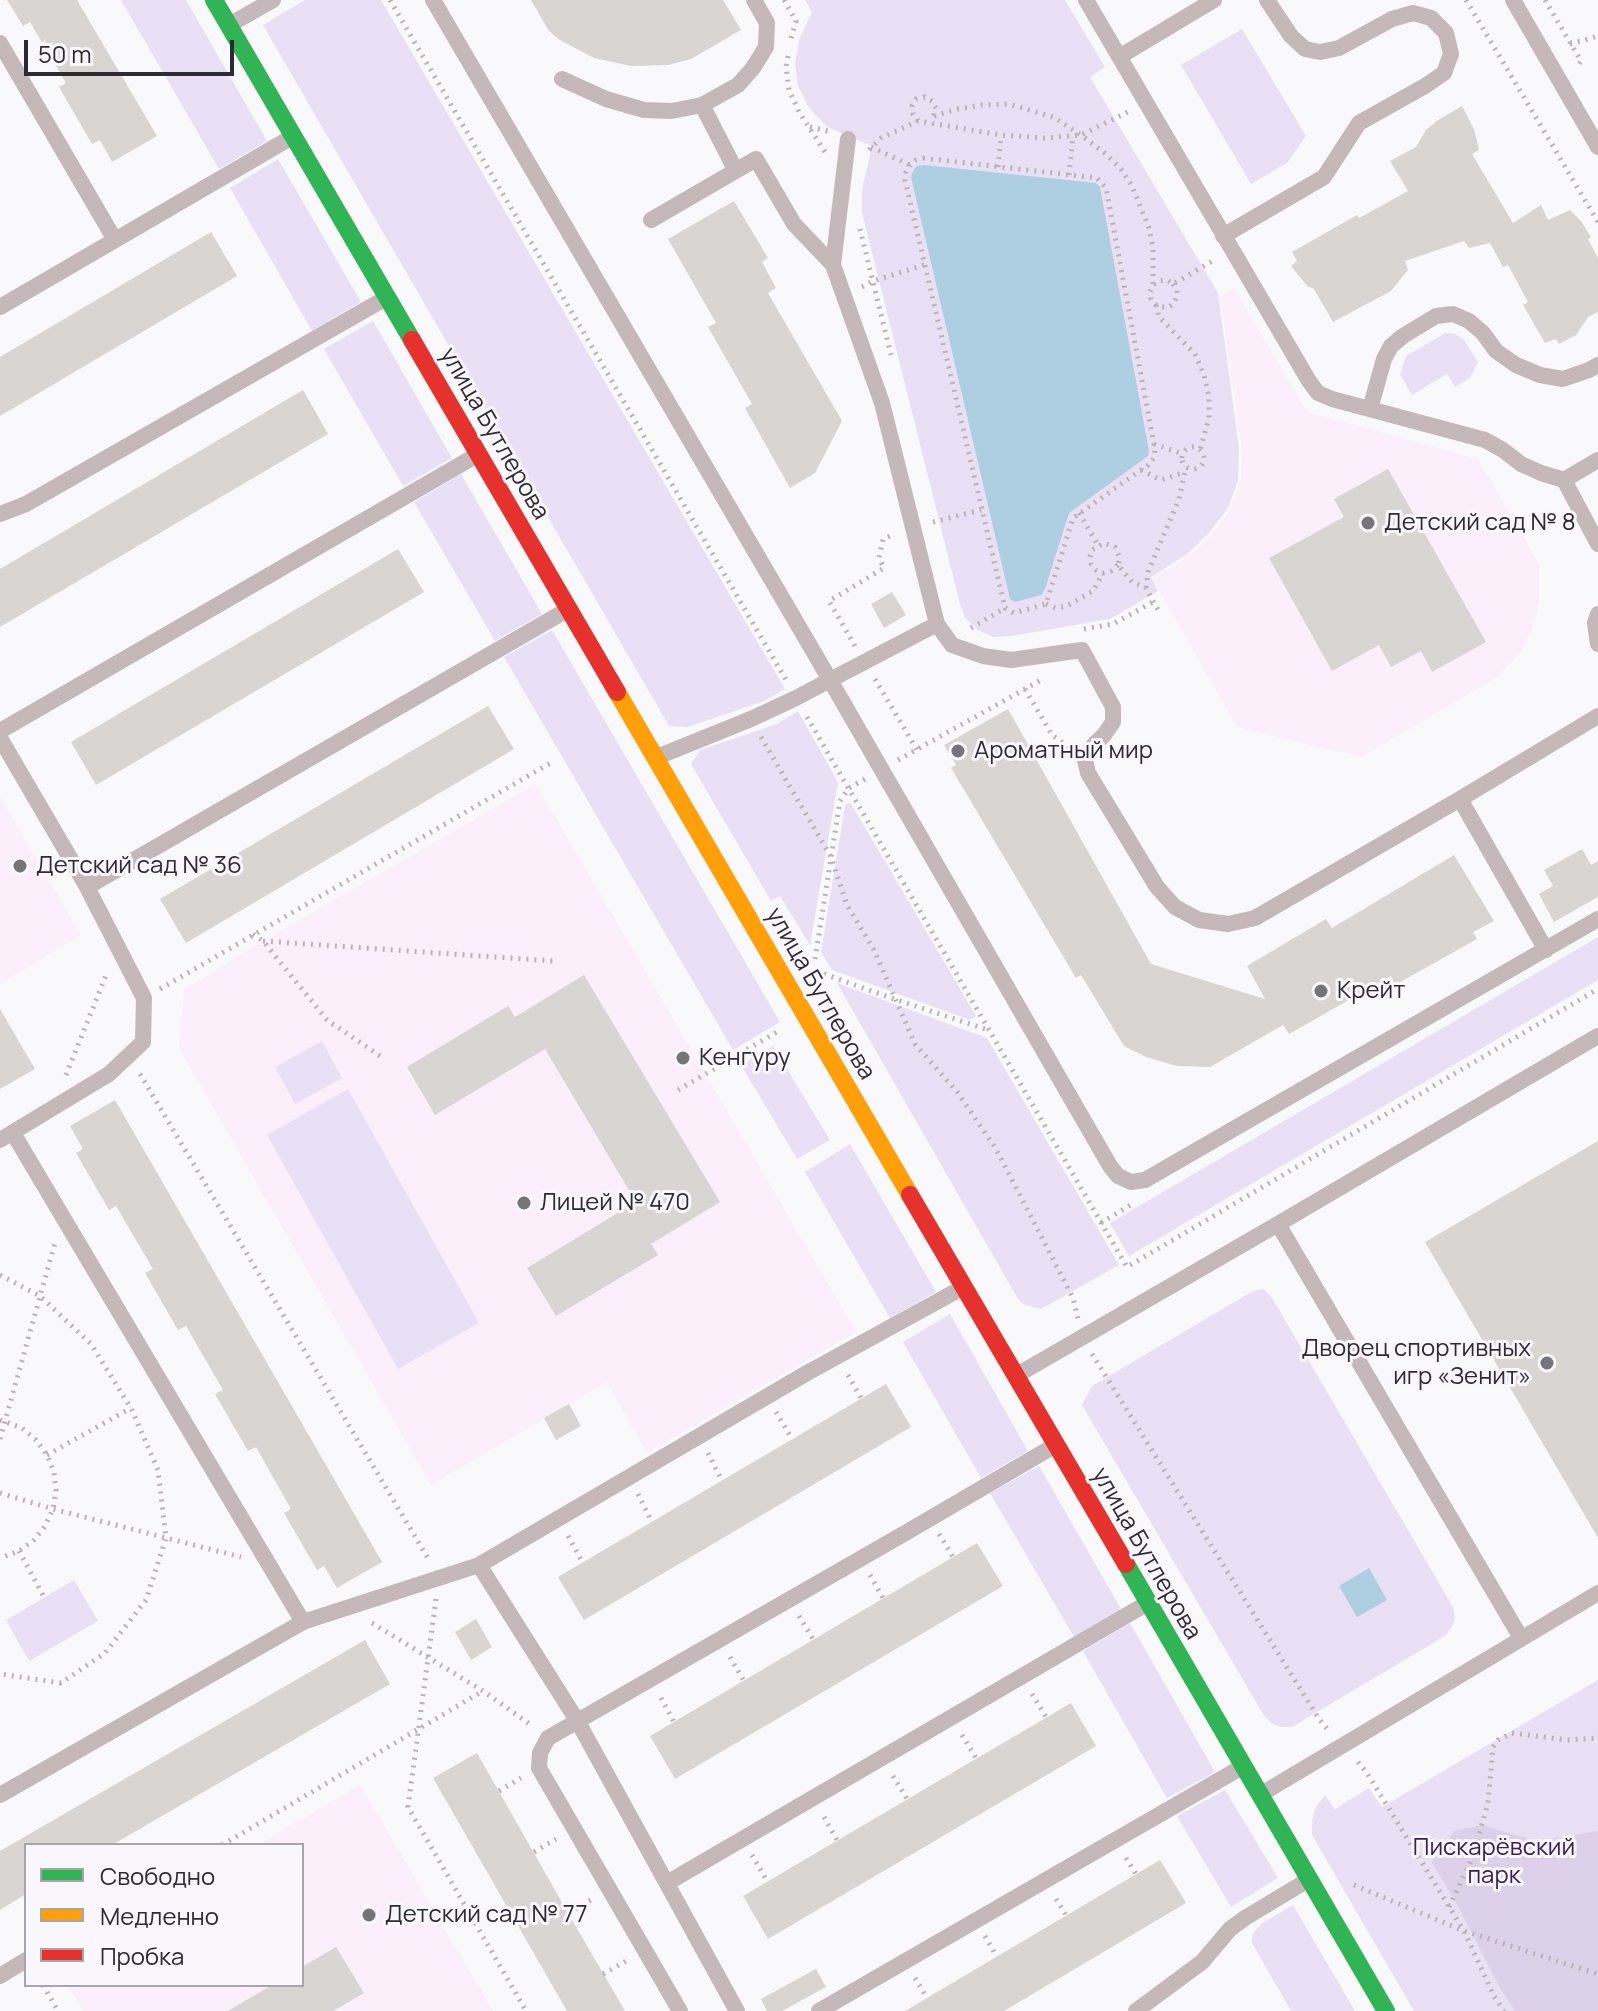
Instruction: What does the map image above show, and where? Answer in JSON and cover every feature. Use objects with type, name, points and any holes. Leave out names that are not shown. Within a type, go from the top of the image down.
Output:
[{"type":"street","name":"улица Бутлерова","points":[[214,0],[1386,2011]]},
{"type":"lane","points":[[229,26],[273,0]]},
{"type":"lane","points":[[433,0],[1118,1176],[1131,1182],[1145,1180],[1598,919]]},
{"type":"lane","points":[[562,79],[606,99],[644,110],[672,111],[702,105],[738,85],[766,47],[767,23],[754,0]]},
{"type":"lane","points":[[1086,0],[1318,393],[1485,440],[1521,464],[1564,480],[1598,544]]},
{"type":"lane","points":[[1119,57],[1214,0]]},
{"type":"lane","points":[[1228,243],[1324,177],[1359,123],[1444,73],[1451,54],[1446,33],[1431,18],[1413,13],[1392,19],[1339,48],[1320,52],[1305,49],[1291,36],[1267,0]]},
{"type":"lane","points":[[1513,0],[1598,147]]},
{"type":"lane","points":[[0,43],[115,240]]},
{"type":"lane","points":[[702,105],[736,171]]},
{"type":"lane","points":[[0,307],[294,136]]},
{"type":"lane","points":[[833,265],[848,139]]},
{"type":"lane","points":[[651,220],[756,159],[794,224],[833,265],[882,403],[937,624],[952,645],[983,656],[1011,660],[1082,650],[1113,707],[1113,722],[1085,760],[1088,773],[1157,887],[1175,907],[1199,920],[1228,924],[1255,918],[1598,716]]},
{"type":"lane","points":[[0,514],[26,504],[388,297]]},
{"type":"lane","points":[[1370,409],[1384,359],[1391,346],[1436,316],[1453,314],[1469,321],[1496,351],[1516,365],[1540,375],[1563,379],[1598,365]]},
{"type":"lane","points":[[0,731],[478,455]]},
{"type":"lane","points":[[1564,480],[1598,460]]},
{"type":"lane","points":[[87,887],[568,609]]},
{"type":"lane","points":[[1598,614],[1595,623],[1598,644]]},
{"type":"lane","points":[[655,758],[796,698],[937,624]]},
{"type":"lane","points":[[0,738],[87,887],[144,998],[143,1042],[109,1074],[6,1136],[62,1217],[303,1622]]},
{"type":"lane","points":[[1460,799],[1546,950]]},
{"type":"lane","points":[[1015,1376],[1598,1036]]},
{"type":"lane","points":[[1278,1224],[1521,1638]]},
{"type":"lane","points":[[0,1795],[303,1622],[479,1565],[964,1287]]},
{"type":"lane","points":[[680,2011],[539,1768],[540,1753],[548,1738],[1055,1445]]},
{"type":"lane","points":[[479,1565],[578,1722],[737,2011]]},
{"type":"lane","points":[[1260,1795],[1598,1593]]},
{"type":"lane","points":[[667,1883],[1147,1603]]},
{"type":"lane","points":[[819,2011],[1242,1767]]},
{"type":"lane","points":[[1136,2011],[1202,1962],[1230,1929],[1309,1880]]},
{"type":"lane","points":[[0,1976],[24,1961]]},
{"type":"path","points":[[390,0],[1127,1267],[1598,989]]},
{"type":"path","points":[[784,0],[796,21],[786,67],[789,90],[825,153]]},
{"type":"path","points":[[1466,0],[1598,222]]},
{"type":"path","points":[[1570,44],[1598,36]]},
{"type":"path","points":[[918,121],[912,106],[916,99],[925,97],[936,108],[933,119]]},
{"type":"path","points":[[933,119],[1001,135],[1044,138],[1073,136],[1146,103]]},
{"type":"path","points":[[865,155],[881,138],[918,121],[982,105],[1009,104],[1053,117],[1107,155],[1132,186],[1149,228],[1153,248],[1151,299],[1159,317],[1195,354],[1204,375],[1209,397],[1209,418],[1200,450]]},
{"type":"path","points":[[998,167],[1001,135]]},
{"type":"path","points":[[1069,175],[1073,136]]},
{"type":"path","points":[[1046,604],[1070,525],[1079,513],[1154,458],[1154,444],[1106,188],[1097,178],[923,158],[916,160],[906,172],[905,180],[1005,608],[1014,613],[1046,604],[1056,608],[1067,606],[1093,591],[1103,573]]},
{"type":"path","points":[[860,226],[891,356]]},
{"type":"path","points":[[1173,284],[1228,243]]},
{"type":"path","points":[[844,298],[873,281],[924,265]]},
{"type":"path","points":[[1153,285],[1167,280],[1177,290],[1174,303],[1169,307],[1156,305]]},
{"type":"path","points":[[1154,444],[1183,454]]},
{"type":"path","points":[[1141,470],[1161,480],[1186,469],[1199,467],[1204,462],[1204,455],[1194,447],[1183,454],[1186,469],[1179,499],[1148,572],[1146,588],[1158,610]]},
{"type":"path","points":[[917,750],[829,601],[884,568],[879,558],[883,539],[913,526],[981,510]]},
{"type":"path","points":[[1079,513],[1098,545]]},
{"type":"path","points":[[932,522],[936,536]]},
{"type":"path","points":[[1104,543],[1115,547],[1120,558],[1118,565],[1103,573],[1096,570],[1091,564],[1092,550],[1104,543]]},
{"type":"path","points":[[1118,565],[1132,582],[1146,588]]},
{"type":"path","points":[[1082,650],[1078,630],[1113,624],[1153,602]]},
{"type":"path","points":[[980,637],[969,629],[1005,608]]},
{"type":"path","points":[[814,964],[840,801],[849,788],[1052,674]]},
{"type":"path","points":[[1025,689],[1052,735],[1085,760]]},
{"type":"path","points":[[751,719],[831,857],[847,905],[874,950],[915,1044],[958,1093],[996,1149],[1073,1298],[1082,1338],[1319,1719]]},
{"type":"path","points":[[144,998],[554,761]]},
{"type":"path","points":[[253,934],[263,941],[327,1020],[383,1058]]},
{"type":"path","points":[[263,941],[554,961]]},
{"type":"path","points":[[52,1109],[118,946]]},
{"type":"path","points":[[819,972],[990,1031]]},
{"type":"path","points":[[678,1090],[783,1028]]},
{"type":"path","points":[[129,1056],[439,1578],[408,1807],[526,2011]]},
{"type":"path","points":[[0,1439],[62,1217]]},
{"type":"path","points":[[0,1275],[40,1296],[91,1344],[131,1408],[158,1470],[166,1538],[146,1600],[105,1653],[61,1683],[0,1674]]},
{"type":"path","points":[[768,1397],[792,1439]]},
{"type":"path","points":[[47,1455],[131,1408]]},
{"type":"path","points":[[0,1558],[19,1551],[34,1540],[53,1509],[56,1491],[54,1472],[36,1440],[22,1428],[3,1420]]},
{"type":"path","points":[[699,1437],[722,1481]]},
{"type":"path","points":[[629,1478],[652,1522]]},
{"type":"path","points":[[0,1493],[269,1564]]},
{"type":"path","points":[[559,1519],[583,1563]]},
{"type":"path","points":[[19,1551],[44,1597]]},
{"type":"path","points":[[347,1608],[483,1691],[548,1738]]},
{"type":"path","points":[[225,1843],[483,1691]]},
{"type":"path","points":[[1449,1908],[1472,1859],[1488,1803],[1493,1747],[1498,1740],[1512,1733],[1567,1740],[1598,1738]]},
{"type":"path","points":[[1367,1773],[1464,1931],[1504,2011]]},
{"type":"path","points":[[1351,1883],[1464,1931],[1598,1974]]},
{"type":"path","points":[[44,1987],[58,2011]]},
{"type":"shaded area","name":"Детский сад № 8","points":[[1234,288],[1307,412],[1478,459],[1539,564],[1539,602],[1532,630],[1518,655],[1496,678],[1361,757],[1237,727],[1153,579],[1189,556],[1210,537],[1230,510],[1241,478],[1242,449],[1220,297]]},
{"type":"shaded area","name":"Лицей № 470","points":[[536,784],[856,1332],[647,1453],[607,1382],[431,1485],[179,1048],[184,990]]},
{"type":"shaded area","name":"Детский сад № 36","points":[[0,797],[81,935],[0,984]]},
{"type":"shaded area","name":"Детский сад № 77","points":[[360,1785],[493,2011],[83,2011],[69,1987],[304,1987],[304,1843],[261,1843]]},
{"type":"green space","points":[[121,0],[186,0],[267,141],[219,169]]},
{"type":"green space","points":[[305,0],[381,0],[785,689],[764,701],[688,727],[669,726],[263,25]]},
{"type":"green space","points":[[805,0],[1065,0],[1105,67],[1090,77],[1218,293],[1239,448],[1238,481],[1228,508],[1208,534],[1187,554],[1151,577],[1158,591],[1110,619],[993,637],[978,630],[965,618],[862,213],[862,190],[872,146],[827,127],[809,108],[798,86],[795,64],[799,40],[812,12]]},
{"type":"green space","points":[[1242,29],[1306,136],[1287,163],[1251,184],[1181,65]]},
{"type":"green space","points":[[278,159],[361,302],[312,331],[230,188]]},
{"type":"green space","points":[[373,321],[452,458],[403,486],[324,349]]},
{"type":"green space","points":[[1445,333],[1456,334],[1464,340],[1478,362],[1470,378],[1455,387],[1447,374],[1412,395],[1400,375],[1406,356]]},
{"type":"green space","points":[[461,474],[542,614],[495,641],[414,502]]},
{"type":"green space","points":[[552,630],[780,1022],[733,1050],[504,657]]},
{"type":"green space","points":[[798,711],[838,782],[810,945],[780,896],[771,901],[691,764],[700,750],[777,724]]},
{"type":"green space","points":[[850,802],[976,1016],[970,1020],[832,970],[821,952],[845,805]]},
{"type":"green space","points":[[1598,937],[1598,980],[1129,1256],[1110,1223]]},
{"type":"green space","points":[[837,983],[987,1038],[1119,1265],[1041,1309],[1025,1305],[1018,1299]]},
{"type":"green space","points":[[322,1041],[342,1078],[295,1104],[275,1067]]},
{"type":"green space","points":[[773,1046],[830,1140],[797,1159],[741,1065]]},
{"type":"green space","points":[[348,1089],[479,1323],[398,1369],[267,1135]]},
{"type":"green space","points":[[850,1144],[936,1292],[890,1318],[805,1172]]},
{"type":"green space","points":[[1264,1289],[1453,1607],[1455,1618],[1445,1636],[1292,1727],[1272,1724],[1263,1714],[1082,1405],[1092,1386],[1253,1291]]},
{"type":"green space","points":[[950,1314],[1028,1451],[981,1478],[903,1342]]},
{"type":"green space","points":[[1039,1466],[1121,1609],[1074,1637],[990,1493]]},
{"type":"green space","points":[[74,1580],[98,1621],[29,1661],[6,1620]]},
{"type":"green space","points":[[1130,1623],[1215,1772],[1167,1798],[1083,1651]]},
{"type":"green space","name":"Пискарёвский парк","points":[[1598,1680],[1598,2011],[1414,2011],[1312,1835],[1316,1807],[1325,1795],[1335,1809],[1369,1788],[1382,1807]]},
{"type":"green space","points":[[1225,1790],[1278,1878],[1231,1907],[1177,1816]]},
{"type":"green space","points":[[1482,1825],[1537,1841],[1598,1831],[1598,2011],[1515,2011],[1500,1988],[1432,1862],[1454,1831]]},
{"type":"green space","points":[[1293,1905],[1355,2011],[1291,2011],[1251,1941],[1261,1924]]},
{"type":"water","points":[[917,166],[1096,183],[1100,187],[1148,456],[1069,513],[1045,589],[1041,595],[1015,602],[1010,599],[911,177]]},
{"type":"water","points":[[1369,1568],[1387,1600],[1357,1617],[1339,1586]]},
{"type":"building","points":[[7,0],[77,0],[157,136],[112,162],[100,140],[92,144],[59,87],[66,83],[30,22],[23,26]]},
{"type":"building","points":[[531,0],[723,0],[741,30],[691,59],[668,65],[631,66],[594,58],[560,40],[549,31]]},
{"type":"building","points":[[1462,106],[1474,129],[1479,150],[1472,154],[1513,223],[1541,205],[1548,220],[1570,210],[1591,237],[1588,239],[1598,258],[1598,312],[1588,317],[1576,335],[1559,344],[1556,339],[1545,343],[1523,305],[1528,302],[1508,265],[1503,267],[1490,243],[1469,248],[1464,241],[1405,261],[1408,270],[1391,291],[1333,322],[1314,289],[1307,286],[1291,266],[1297,261],[1292,252],[1357,215],[1359,218],[1408,191],[1390,161],[1416,147],[1426,130]]},
{"type":"building","points":[[734,201],[768,258],[762,262],[776,288],[768,293],[842,421],[815,473],[790,488],[745,408],[752,404],[708,327],[716,323],[668,239]]},
{"type":"building","points":[[211,232],[237,276],[0,416],[0,357]]},
{"type":"building","points":[[303,390],[328,434],[0,627],[0,569]]},
{"type":"building","points":[[1388,469],[1486,642],[1432,672],[1421,651],[1391,667],[1379,645],[1332,671],[1269,558],[1344,517],[1334,499]]},
{"type":"building","points":[[398,549],[424,592],[96,785],[71,742]]},
{"type":"building","points":[[892,592],[906,615],[884,628],[871,604]]},
{"type":"building","points":[[488,706],[514,749],[186,943],[160,899]]},
{"type":"building","points":[[1008,709],[1151,964],[1265,999],[1247,966],[1326,919],[1332,928],[1454,855],[1494,921],[1473,932],[1477,939],[1395,985],[1391,976],[1289,1034],[1283,1025],[1210,1067],[1177,1066],[1146,1057],[1124,1046],[1081,975],[1076,978],[951,768],[956,765],[944,745]]},
{"type":"building","points":[[1582,849],[1591,865],[1598,861],[1598,897],[1554,922],[1539,894],[1553,886],[1544,870]]},
{"type":"building","points":[[584,975],[720,1202],[651,1244],[658,1255],[556,1316],[527,1268],[636,1202],[545,1049],[435,1115],[407,1067],[508,1006],[515,1017]]},
{"type":"building","points":[[0,1009],[35,1069],[0,1089]]},
{"type":"building","points":[[115,1100],[382,1562],[337,1588],[324,1566],[317,1570],[284,1513],[291,1509],[256,1447],[248,1451],[215,1394],[223,1390],[186,1326],[178,1330],[145,1273],[153,1269],[116,1206],[109,1210],[76,1153],[83,1149],[70,1126]]},
{"type":"building","name":"Дворец спортивных игр «Зенит»","points":[[1598,1141],[1598,1538],[1425,1242]]},
{"type":"building","points":[[886,1384],[911,1427],[584,1620],[558,1577]]},
{"type":"building","points":[[569,1404],[581,1426],[556,1440],[544,1418]]},
{"type":"building","points":[[977,1543],[1003,1586],[675,1779],[650,1736]]},
{"type":"building","points":[[476,1619],[492,1647],[471,1660],[455,1632]]},
{"type":"building","points":[[365,1640],[390,1684],[115,1843],[24,1843],[24,1895],[0,1910],[0,1851]]},
{"type":"building","points":[[1071,1703],[1096,1746],[768,1939],[743,1896]]},
{"type":"building","points":[[477,1753],[625,2011],[567,2011],[433,1778]]},
{"type":"building","points":[[1160,1860],[1186,1903],[1004,2011],[905,2011]]},
{"type":"building","points":[[336,1947],[364,1993],[333,2011],[228,2011],[269,1987],[304,1987],[304,1966]]},
{"type":"building","points":[[816,1969],[826,1987],[782,2011],[767,2011],[761,1999]]},
{"type":"traffic: fast","points":[[214,0],[412,340]]},
{"type":"traffic: fast","points":[[1126,1564],[1386,2011]]},
{"type":"traffic: slow","points":[[617,692],[910,1195]]},
{"type":"traffic: jam","points":[[412,340],[617,692]]},
{"type":"traffic: jam","points":[[910,1195],[1126,1564]]},
{"type":"place","name":"Детский сад № 8","points":[[1368,523]]},
{"type":"place","name":"Ароматный мир","points":[[958,751]]},
{"type":"place","name":"Детский сад № 36","points":[[20,866]]},
{"type":"place","name":"Крейт","points":[[1321,991]]},
{"type":"place","name":"Кенгуру","points":[[683,1058]]},
{"type":"place","name":"Лицей № 470","points":[[524,1203]]},
{"type":"place","name":"Дворец спортивных игр «Зенит»","points":[[1547,1363]]},
{"type":"place","name":"Детский сад № 77","points":[[369,1915]]}]
